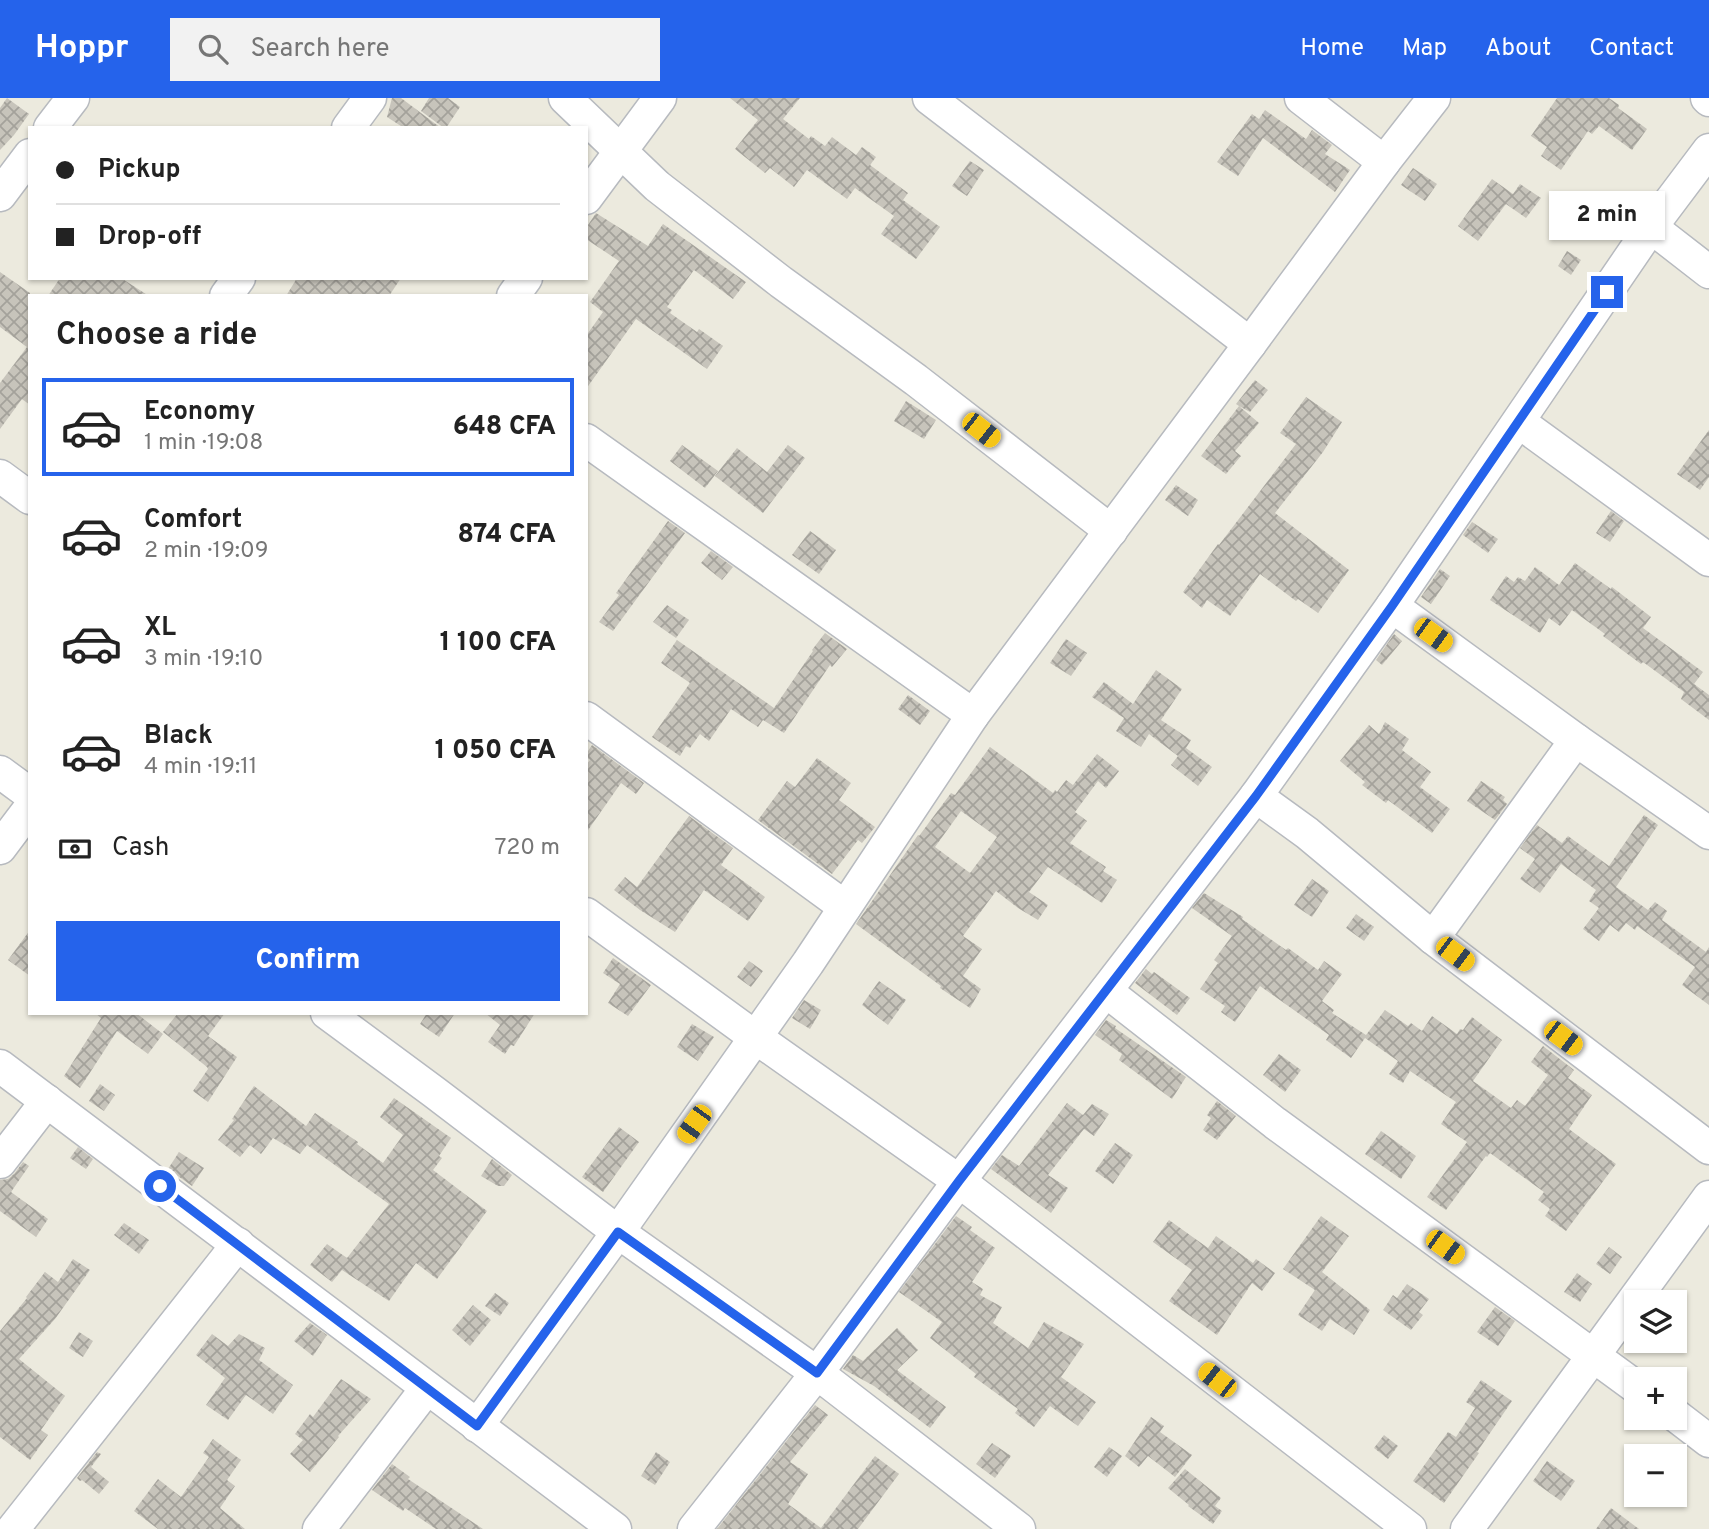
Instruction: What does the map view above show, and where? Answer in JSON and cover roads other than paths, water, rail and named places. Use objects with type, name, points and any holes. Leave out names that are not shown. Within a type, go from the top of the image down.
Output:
[{"type":"street","points":[[52,126],[73,98]]},
{"type":"street","points":[[349,126],[369,98]]},
{"type":"street","points":[[565,98],[657,186],[780,282],[916,380],[1111,531]]},
{"type":"street","points":[[588,195],[660,98]]},
{"type":"street","points":[[929,98],[1250,344]]},
{"type":"street","points":[[1301,98],[1384,162]]},
{"type":"street","points":[[477,1426],[755,1037],[973,716],[1434,98]]},
{"type":"street","points":[[694,1529],[817,1373],[959,1181],[1256,796],[1392,606],[1651,228],[1709,150]]},
{"type":"street","points":[[0,195],[28,158]]},
{"type":"street","points":[[1651,228],[1709,272]]},
{"type":"street","points":[[1519,422],[1709,560]]},
{"type":"street","points":[[588,441],[973,716]]},
{"type":"street","points":[[0,476],[28,497]]},
{"type":"street","points":[[1392,606],[1709,833]]},
{"type":"street","points":[[588,719],[845,907]]},
{"type":"street","points":[[1433,938],[1576,740]]},
{"type":"street","points":[[0,772],[28,793]]},
{"type":"street","points":[[1256,796],[1307,833],[1433,938],[1709,1148]]},
{"type":"street","points":[[0,848],[28,811]]},
{"type":"street","points":[[588,915],[959,1181],[1410,1529]]},
{"type":"street","points":[[1106,991],[1275,1123],[1624,1378]]},
{"type":"street","points":[[330,1015],[618,1232],[817,1373],[1019,1529]]},
{"type":"street","points":[[0,1066],[477,1426],[594,1523]]},
{"type":"street","points":[[0,1162],[47,1101]]},
{"type":"street","points":[[1467,1529],[1709,1198]]},
{"type":"street","points":[[13,1529],[237,1244]]},
{"type":"street","points":[[319,1529],[427,1388]]},
{"type":"street","points":[[1687,1424],[1709,1441]]}]
